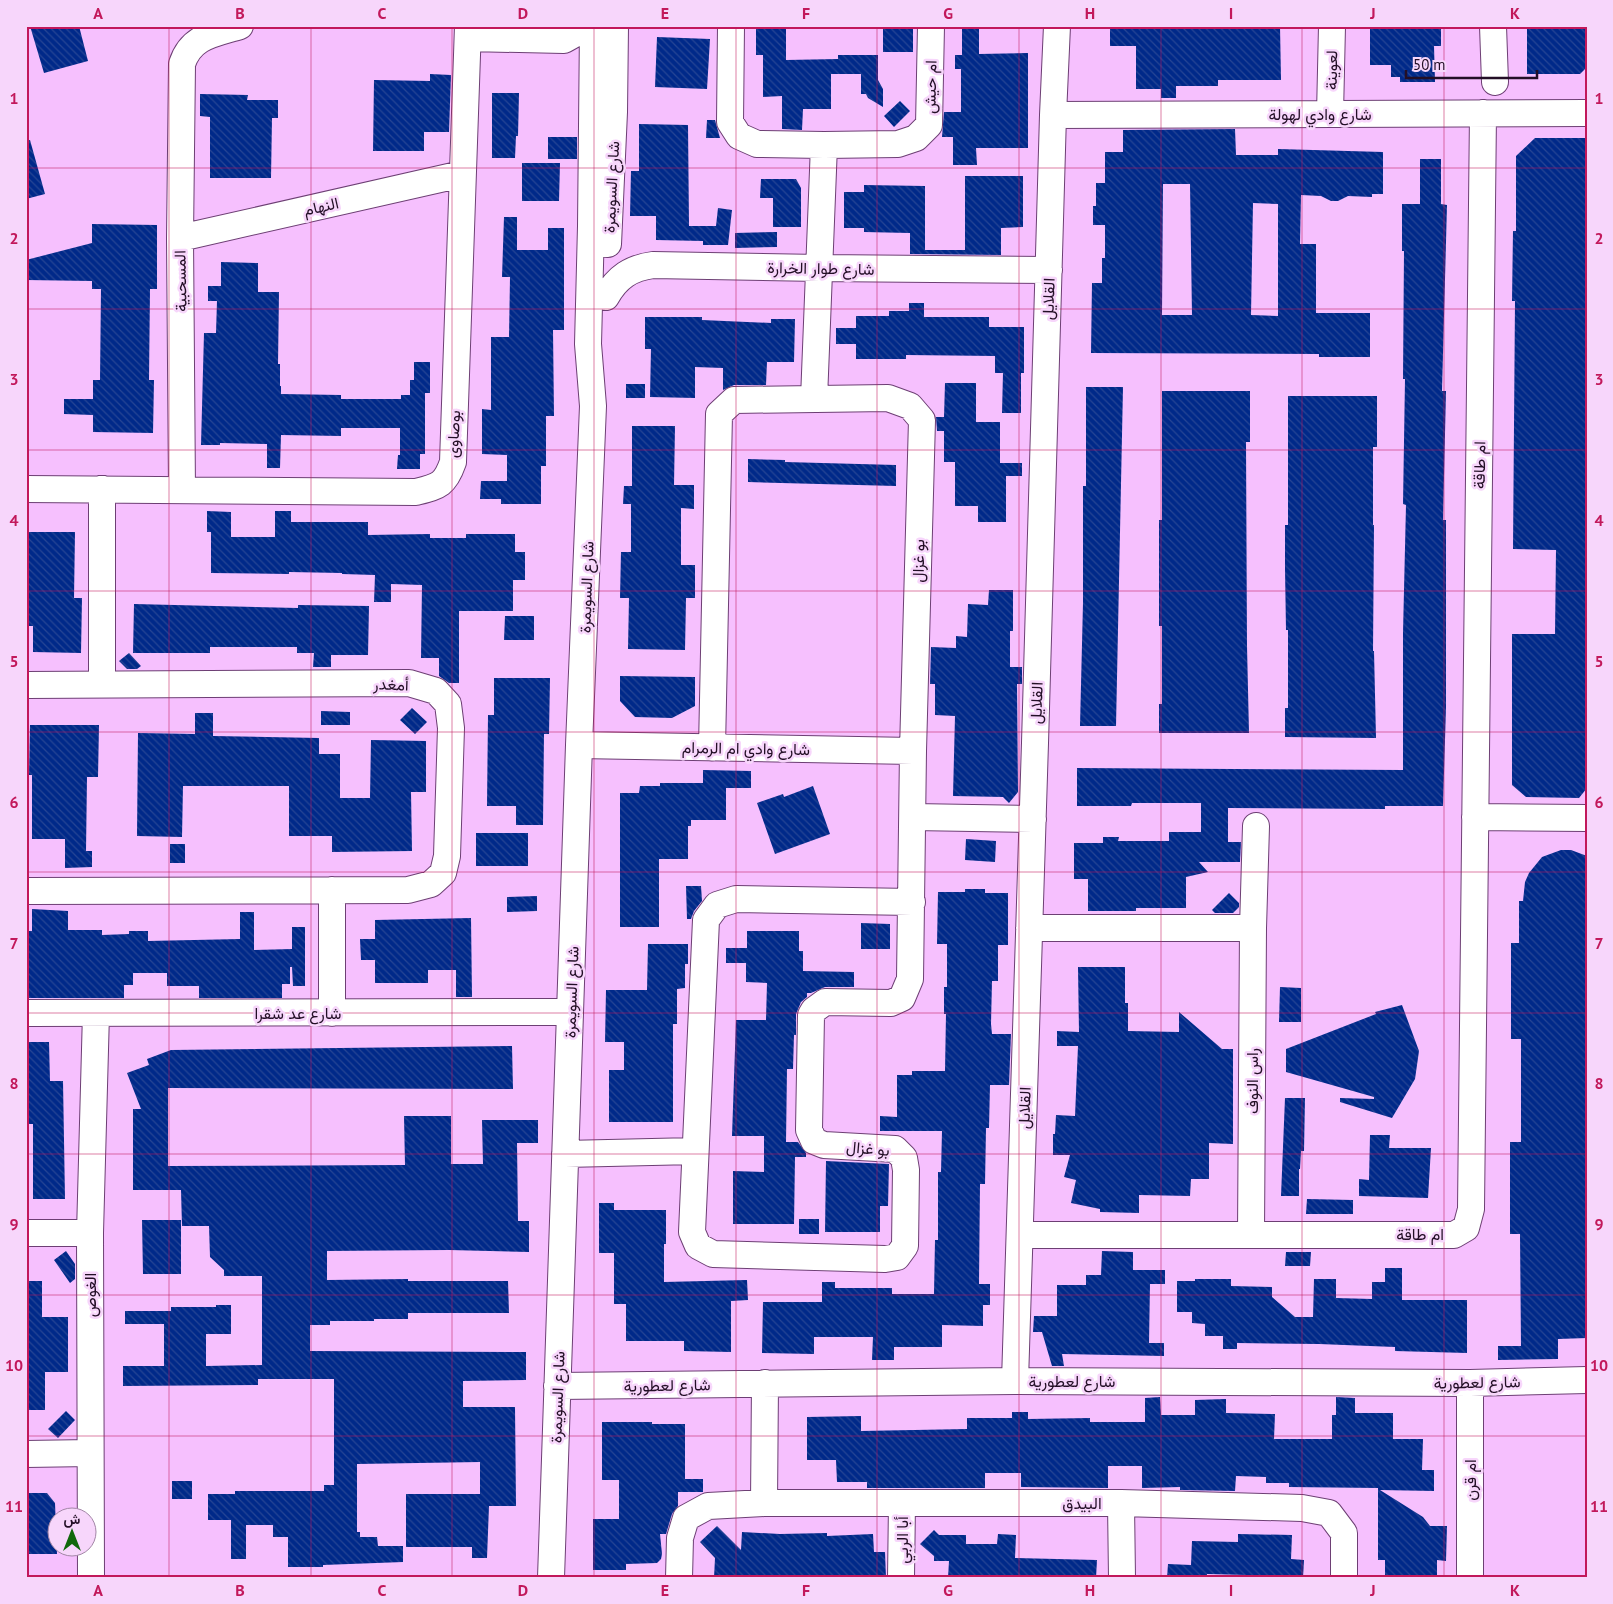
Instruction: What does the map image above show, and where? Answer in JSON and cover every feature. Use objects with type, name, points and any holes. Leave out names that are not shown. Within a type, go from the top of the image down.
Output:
[{"type":"street","name":"المسحبية","points":[[182,490],[181,73],[185,55],[195,43],[207,36],[240,26]]},
{"type":"street","name":"شارع السويمرة","points":[[592,26],[592,226],[588,344],[593,406]]},
{"type":"street","name":"شارع السويمرة","points":[[550,1578],[579,745],[593,406],[603,344],[606,297],[614,112],[615,26]]},
{"type":"street","name":"ام حيش","points":[[731,26],[730,122],[739,136],[757,144],[824,145],[898,144],[916,138],[929,125],[932,26]]},
{"type":"street","name":"القلايل","points":[[1015,1381],[1057,26]]},
{"type":"street","name":"لعوينة","points":[[1330,114],[1332,26]]},
{"type":"street","points":[[1493,26],[1495,82]]},
{"type":"street","points":[[468,32],[574,33],[580,54],[592,70]]},
{"type":"street","name":"بوصاوى","points":[[26,488],[416,492],[436,486],[447,477],[453,462],[468,32]]},
{"type":"street","name":"شارع وادي لهولة","points":[[1053,115],[1587,112]]},
{"type":"street","name":"ام طاقة","points":[[1020,1234],[1454,1234],[1466,1228],[1471,1209],[1483,113]]},
{"type":"street","points":[[814,399],[824,145]]},
{"type":"street","name":"النهام","points":[[180,238],[462,174]]},
{"type":"street","points":[[609,220],[618,239],[625,248],[633,255],[653,264]]},
{"type":"street","name":"شارع طوار الخرارة","points":[[606,297],[620,278],[630,271],[653,264],[1049,270]]},
{"type":"street","name":"بو غزال","points":[[712,748],[719,414],[734,400],[888,398],[910,406],[922,420],[913,751],[912,902],[910,980],[902,998],[891,1003],[825,1002],[811,1014],[809,1130],[814,1142],[895,1149],[904,1158],[906,1170],[905,1246],[898,1257],[885,1259],[713,1254],[698,1246],[692,1232],[706,920],[718,905],[736,899],[912,902]]},
{"type":"street","points":[[102,489],[102,683]]},
{"type":"street","name":"أمغدر","points":[[26,685],[102,683],[409,683],[436,691],[448,704],[451,728],[447,856],[443,873],[431,884],[408,890],[26,891]]},
{"type":"street","name":"شارع وادي ام الرمرام","points":[[579,745],[913,751]]},
{"type":"street","points":[[913,817],[1033,819]]},
{"type":"street","points":[[1475,817],[1587,818]]},
{"type":"street","name":"راس النوف","points":[[1251,1234],[1253,928],[1256,826]]},
{"type":"street","points":[[332,890],[332,1013]]},
{"type":"street","points":[[1030,928],[1253,928]]},
{"type":"street","name":"شارع عد شقرا","points":[[26,1013],[570,1012]]},
{"type":"street","name":"الغوص","points":[[91,1578],[90,1233],[96,1013]]},
{"type":"street","points":[[565,1154],[695,1151]]},
{"type":"street","points":[[26,1233],[90,1233]]},
{"type":"street","name":"شارع لعطورية","points":[[557,1386],[1015,1381],[1470,1383],[1587,1380]]},
{"type":"street","points":[[764,1503],[765,1383]]},
{"type":"street","name":"ام قرن","points":[[1470,1383],[1470,1578]]},
{"type":"street","points":[[26,1454],[90,1453]]},
{"type":"street","name":"البيدق","points":[[679,1578],[680,1538],[686,1518],[708,1506],[764,1503],[1122,1504],[1302,1508],[1329,1513],[1344,1533],[1344,1578]]},
{"type":"street","name":"أبا الربي","points":[[902,1503],[902,1578]]},
{"type":"street","points":[[1122,1504],[1122,1578]]},
{"type":"building","points":[[30,26],[79,26],[88,61],[44,73]]},
{"type":"building","points":[[756,26],[786,26],[786,60],[838,59],[838,55],[878,55],[878,80],[883,89],[883,107],[868,98],[866,94],[861,94],[861,74],[831,74],[831,109],[803,109],[802,130],[782,129],[782,96],[763,97],[763,55],[756,55]]},
{"type":"building","points":[[883,26],[913,26],[913,52],[883,52]]},
{"type":"building","points":[[962,26],[979,26],[979,54],[1028,53],[1028,148],[976,148],[977,165],[953,165],[953,137],[942,137],[944,112],[961,112],[961,69],[955,69],[955,55],[962,55]]},
{"type":"building","points":[[1110,26],[1136,26],[1136,28],[1280,26],[1281,80],[1218,80],[1218,86],[1176,86],[1176,98],[1161,98],[1161,89],[1136,89],[1136,46],[1110,46]]},
{"type":"building","points":[[1370,26],[1441,26],[1441,46],[1434,46],[1435,82],[1400,82],[1400,77],[1391,77],[1391,65],[1370,65]]},
{"type":"building","points":[[1527,26],[1587,26],[1587,67],[1580,74],[1527,74]]},
{"type":"building","points":[[657,37],[710,39],[707,89],[655,87]]},
{"type":"building","points":[[430,74],[451,75],[449,132],[424,132],[424,151],[373,151],[374,80],[430,81]]},
{"type":"building","points":[[492,93],[519,93],[518,136],[516,136],[515,158],[492,158]]},
{"type":"building","points":[[200,94],[248,95],[247,100],[278,100],[278,118],[272,118],[271,178],[210,178],[210,117],[200,116]]},
{"type":"building","points":[[900,101],[910,111],[894,127],[884,116]]},
{"type":"building","points":[[707,120],[715,120],[720,138],[706,138]]},
{"type":"building","points":[[639,124],[688,125],[689,226],[716,226],[718,208],[732,210],[728,245],[703,245],[703,241],[656,240],[656,216],[630,216],[631,171],[639,171]]},
{"type":"building","points":[[1235,129],[1236,155],[1278,155],[1278,149],[1383,152],[1383,194],[1372,194],[1372,197],[1348,196],[1338,201],[1331,201],[1321,196],[1301,195],[1300,244],[1316,244],[1316,313],[1370,313],[1370,357],[1319,357],[1319,354],[1091,353],[1092,283],[1102,283],[1102,258],[1105,258],[1105,225],[1093,225],[1093,206],[1096,206],[1096,183],[1105,183],[1105,152],[1123,152],[1123,130]],"holes":[[[1163,184],[1190,184],[1192,315],[1162,315]],[[1253,203],[1278,204],[1278,316],[1251,315]]]},
{"type":"building","points":[[548,137],[577,137],[577,159],[548,159]]},
{"type":"building","points":[[1535,138],[1587,138],[1587,788],[1579,798],[1526,797],[1512,785],[1512,634],[1555,634],[1556,550],[1513,549],[1515,301],[1512,301],[1513,231],[1516,231],[1516,156]]},
{"type":"building","points":[[30,140],[45,194],[26,199],[26,141]]},
{"type":"building","points":[[1420,159],[1441,159],[1441,204],[1447,205],[1442,391],[1446,391],[1443,520],[1446,520],[1446,707],[1443,806],[1385,806],[1385,809],[1228,808],[1228,842],[1241,842],[1240,862],[1199,862],[1208,872],[1186,877],[1186,908],[1136,908],[1136,911],[1088,911],[1088,879],[1074,879],[1074,843],[1103,843],[1103,837],[1119,837],[1118,841],[1169,841],[1169,832],[1201,832],[1201,803],[1132,803],[1131,806],[1077,806],[1077,768],[1403,770],[1403,633],[1406,505],[1403,504],[1405,379],[1403,379],[1404,251],[1402,251],[1402,204],[1420,204]]},
{"type":"building","points":[[522,163],[560,163],[559,201],[522,201]]},
{"type":"building","points":[[965,176],[1023,176],[1023,227],[1001,228],[1001,255],[910,254],[910,233],[864,232],[864,228],[844,228],[844,192],[864,192],[864,185],[925,186],[925,250],[965,250]]},
{"type":"building","points":[[761,179],[796,179],[801,188],[801,227],[773,227],[773,198],[760,198]]},
{"type":"building","points":[[504,217],[517,217],[517,250],[548,250],[548,228],[564,228],[564,330],[553,330],[554,416],[546,416],[546,466],[541,466],[541,504],[501,504],[501,499],[480,499],[481,481],[507,481],[507,455],[482,454],[482,409],[491,410],[491,337],[509,337],[510,277],[502,277]]},
{"type":"building","points":[[92,224],[157,225],[157,289],[150,289],[149,380],[154,380],[153,433],[93,432],[93,415],[64,414],[64,399],[93,399],[93,380],[100,380],[101,289],[92,289],[92,281],[26,280],[26,260],[92,243]]},
{"type":"building","points":[[777,232],[777,247],[735,248],[735,233]]},
{"type":"building","points":[[221,262],[258,263],[258,292],[279,292],[278,364],[280,364],[281,394],[341,395],[341,399],[401,399],[401,395],[410,395],[410,380],[414,380],[414,362],[430,362],[430,393],[425,393],[425,454],[420,454],[420,469],[397,469],[398,455],[400,455],[400,428],[341,428],[341,436],[281,435],[280,468],[267,468],[267,444],[220,443],[220,445],[201,445],[204,333],[216,333],[217,301],[208,301],[208,286],[221,286]]},
{"type":"building","points":[[909,303],[924,303],[924,317],[989,317],[989,327],[1024,327],[1024,373],[1021,373],[1021,413],[1002,413],[1003,373],[995,373],[995,356],[906,355],[906,359],[856,359],[856,344],[836,344],[836,328],[856,328],[856,316],[889,316],[889,311],[909,311]]},
{"type":"building","points":[[645,317],[702,317],[702,320],[771,323],[771,319],[795,319],[794,362],[767,362],[766,385],[734,385],[723,390],[723,368],[695,367],[695,398],[650,397],[651,349],[645,349]]},
{"type":"building","points":[[945,383],[976,383],[976,422],[1000,422],[1000,463],[1022,463],[1022,476],[1006,476],[1006,522],[978,522],[978,506],[955,506],[955,462],[944,462],[944,431],[937,431],[936,417],[944,417]]},
{"type":"building","points":[[626,384],[645,384],[645,398],[626,398]]},
{"type":"building","points":[[1086,387],[1123,387],[1116,726],[1080,726],[1083,486],[1086,486]]},
{"type":"building","points":[[1162,391],[1250,391],[1250,442],[1246,442],[1249,733],[1159,733],[1159,704],[1162,704],[1162,626],[1159,626],[1159,520],[1162,520]]},
{"type":"building","points":[[1288,396],[1377,396],[1377,447],[1373,447],[1373,651],[1376,738],[1285,737],[1285,708],[1288,708],[1285,525],[1288,525]]},
{"type":"building","points":[[632,426],[675,426],[674,485],[694,485],[694,509],[681,508],[681,565],[695,565],[695,598],[686,598],[685,650],[628,649],[629,598],[620,598],[621,552],[631,552],[631,504],[623,504],[624,486],[632,486]]},
{"type":"building","points":[[748,459],[896,465],[896,486],[748,482]]},
{"type":"building","points":[[207,511],[231,512],[231,537],[275,537],[275,511],[291,511],[291,522],[368,522],[368,535],[430,534],[430,538],[466,538],[466,534],[515,534],[515,552],[525,552],[525,580],[513,580],[513,611],[459,611],[459,683],[449,683],[439,676],[439,658],[421,658],[422,585],[391,584],[391,602],[374,602],[375,575],[289,572],[289,574],[211,573],[211,532],[207,532]]},
{"type":"building","points":[[26,532],[75,532],[74,598],[82,598],[81,653],[33,652],[33,626],[26,626]]},
{"type":"building","points":[[989,590],[1013,590],[1013,631],[1010,631],[1010,667],[1022,667],[1022,684],[1017,684],[1018,792],[1009,803],[1003,797],[953,796],[955,716],[935,715],[935,684],[930,684],[931,647],[956,648],[956,636],[967,637],[968,604],[988,605]]},
{"type":"building","points":[[134,604],[298,608],[298,605],[369,606],[368,655],[331,655],[331,667],[313,667],[314,653],[297,653],[297,647],[210,647],[210,653],[133,653]]},
{"type":"building","points":[[505,616],[534,616],[534,640],[504,640]]},
{"type":"building","points":[[129,653],[141,666],[137,669],[127,669],[119,661]]},
{"type":"building","points":[[620,676],[695,677],[695,706],[672,718],[635,717],[620,701]]},
{"type":"building","points":[[494,678],[550,678],[549,734],[544,734],[543,825],[516,825],[516,806],[487,806],[488,715],[494,715]]},
{"type":"building","points":[[412,708],[427,722],[415,734],[400,720]]},
{"type":"building","points":[[321,711],[350,712],[350,725],[321,725]]},
{"type":"building","points":[[195,713],[213,713],[213,736],[319,738],[319,754],[340,754],[340,798],[370,798],[371,740],[426,741],[426,792],[411,792],[412,851],[332,852],[332,836],[289,836],[289,786],[183,786],[182,837],[137,836],[138,733],[195,734]]},
{"type":"building","points":[[30,725],[99,725],[98,777],[87,777],[86,851],[92,851],[92,867],[65,868],[65,839],[32,839],[32,775],[29,775]]},
{"type":"building","points":[[703,770],[751,771],[751,788],[726,788],[726,820],[691,820],[691,826],[688,826],[688,859],[659,859],[659,927],[620,927],[620,793],[639,793],[640,786],[660,786],[660,783],[703,783]]},
{"type":"building","points":[[813,786],[830,834],[775,854],[757,803],[783,794],[784,797]]},
{"type":"building","points":[[476,833],[528,833],[528,866],[476,866]]},
{"type":"building","points":[[966,839],[996,841],[995,862],[965,860]]},
{"type":"building","points":[[170,844],[185,844],[185,863],[170,863]]},
{"type":"building","points":[[1561,850],[1571,850],[1587,856],[1587,1338],[1558,1339],[1558,1359],[1498,1360],[1498,1346],[1521,1346],[1520,1234],[1510,1234],[1510,1142],[1521,1142],[1521,1039],[1511,1039],[1511,943],[1519,943],[1519,901],[1523,901],[1525,882],[1529,873],[1542,857]]},
{"type":"building","points":[[686,886],[701,886],[702,901],[694,911],[691,919],[687,919]]},
{"type":"building","points":[[965,889],[985,889],[985,893],[1008,893],[1008,945],[998,945],[998,981],[992,981],[991,1024],[992,1034],[1011,1034],[1009,1085],[990,1085],[989,1128],[986,1128],[985,1184],[980,1184],[979,1284],[990,1284],[990,1305],[983,1305],[983,1326],[942,1325],[942,1347],[894,1347],[894,1360],[872,1360],[873,1337],[814,1337],[814,1354],[762,1353],[763,1302],[822,1302],[822,1282],[835,1282],[835,1288],[892,1288],[892,1294],[934,1294],[935,1240],[938,1240],[938,1172],[941,1172],[942,1131],[880,1131],[880,1116],[897,1117],[897,1075],[912,1075],[912,1071],[945,1071],[946,1014],[944,1014],[944,987],[947,987],[947,944],[937,944],[938,892],[965,892]]},
{"type":"building","points":[[1229,893],[1239,903],[1239,907],[1233,913],[1215,913],[1212,910]]},
{"type":"building","points":[[537,896],[537,911],[507,912],[507,897]]},
{"type":"building","points":[[32,909],[68,911],[68,930],[102,930],[102,935],[129,934],[129,931],[148,931],[148,941],[240,939],[240,912],[254,912],[254,950],[292,949],[292,927],[305,927],[305,986],[293,986],[292,967],[290,967],[290,984],[282,984],[282,998],[199,998],[199,986],[167,986],[167,973],[133,973],[133,985],[124,985],[124,998],[26,998],[26,931],[32,931]]},
{"type":"building","points":[[471,918],[472,997],[456,997],[456,970],[428,970],[428,983],[375,983],[375,960],[361,960],[360,939],[375,939],[375,920]]},
{"type":"building","points":[[861,923],[890,924],[890,949],[861,949]]},
{"type":"building","points":[[747,931],[799,931],[799,951],[803,951],[803,971],[854,972],[854,987],[825,987],[807,993],[807,997],[801,1002],[796,1014],[793,1069],[787,1069],[786,1142],[798,1142],[806,1153],[806,1157],[795,1157],[794,1224],[733,1224],[733,1171],[764,1172],[764,1136],[732,1136],[736,1020],[766,1020],[767,983],[746,982],[746,963],[726,963],[726,948],[747,948]]},
{"type":"building","points":[[648,944],[688,944],[688,964],[685,964],[685,988],[677,989],[677,1024],[673,1024],[673,1122],[609,1122],[609,1070],[624,1070],[624,1042],[605,1042],[606,990],[647,990]]},
{"type":"building","points":[[1078,967],[1125,967],[1125,1003],[1128,1003],[1128,1031],[1179,1032],[1179,1012],[1222,1049],[1233,1049],[1233,1144],[1209,1143],[1209,1179],[1191,1179],[1190,1196],[1139,1195],[1139,1213],[1100,1212],[1100,1209],[1071,1203],[1076,1180],[1064,1177],[1070,1155],[1053,1155],[1053,1134],[1055,1134],[1056,1115],[1075,1116],[1078,1046],[1057,1046],[1057,1031],[1079,1032]]},
{"type":"building","points":[[1280,987],[1301,988],[1301,1022],[1279,1022]]},
{"type":"building","points":[[1402,1005],[1419,1051],[1415,1079],[1392,1118],[1340,1102],[1340,1098],[1374,1099],[1374,1097],[1286,1072],[1286,1049],[1376,1014],[1375,1012]]},
{"type":"building","points":[[26,1042],[49,1042],[50,1081],[63,1081],[65,1199],[33,1199],[33,1124],[26,1124]]},
{"type":"building","points":[[512,1046],[513,1089],[168,1088],[168,1166],[405,1165],[404,1116],[451,1116],[451,1164],[483,1164],[482,1120],[538,1120],[538,1143],[517,1143],[518,1221],[529,1221],[529,1252],[449,1250],[327,1251],[327,1280],[508,1281],[509,1313],[408,1313],[408,1319],[330,1321],[330,1325],[310,1325],[310,1351],[526,1352],[526,1380],[463,1381],[463,1407],[515,1407],[516,1506],[489,1506],[487,1558],[472,1558],[472,1547],[406,1547],[406,1494],[480,1494],[480,1462],[357,1464],[357,1532],[360,1532],[360,1537],[377,1537],[378,1546],[403,1546],[403,1562],[323,1565],[323,1567],[288,1567],[288,1537],[273,1537],[273,1525],[246,1525],[246,1559],[231,1559],[231,1520],[208,1520],[208,1494],[235,1494],[235,1491],[324,1491],[324,1485],[334,1485],[334,1379],[258,1379],[258,1385],[123,1386],[123,1366],[164,1366],[164,1324],[125,1324],[125,1311],[171,1311],[171,1307],[231,1305],[231,1334],[206,1334],[206,1366],[262,1365],[262,1276],[224,1276],[224,1270],[210,1257],[209,1226],[182,1226],[181,1190],[133,1190],[133,1109],[141,1109],[127,1073],[149,1065],[147,1059],[171,1050]]},
{"type":"building","points":[[1285,1098],[1305,1098],[1304,1151],[1301,1151],[1299,1169],[1299,1196],[1281,1196]]},
{"type":"building","points":[[1370,1135],[1390,1135],[1389,1148],[1431,1148],[1428,1198],[1359,1196],[1359,1179],[1369,1180]]},
{"type":"building","points":[[826,1161],[889,1164],[888,1206],[880,1206],[880,1232],[825,1232]]},
{"type":"building","points":[[1307,1199],[1353,1200],[1353,1214],[1306,1214]]},
{"type":"building","points":[[599,1203],[614,1203],[614,1210],[666,1210],[664,1282],[747,1280],[748,1300],[731,1301],[731,1352],[684,1351],[684,1341],[626,1341],[626,1304],[614,1304],[614,1253],[599,1253]]},
{"type":"building","points":[[799,1219],[819,1219],[819,1234],[799,1234]]},
{"type":"building","points":[[142,1220],[181,1220],[181,1274],[143,1274]]},
{"type":"building","points":[[66,1251],[75,1264],[75,1279],[70,1283],[54,1260]]},
{"type":"building","points":[[1102,1251],[1133,1252],[1133,1270],[1165,1270],[1165,1284],[1150,1284],[1149,1343],[1164,1343],[1164,1356],[1062,1354],[1064,1366],[1052,1366],[1042,1332],[1033,1332],[1034,1316],[1057,1316],[1057,1285],[1086,1285],[1086,1275],[1101,1275]]},
{"type":"building","points":[[1286,1252],[1311,1252],[1310,1266],[1285,1266]]},
{"type":"building","points":[[1385,1268],[1402,1268],[1402,1300],[1467,1300],[1467,1353],[1395,1351],[1395,1347],[1319,1344],[1237,1343],[1237,1349],[1223,1349],[1223,1336],[1205,1336],[1205,1324],[1192,1323],[1192,1312],[1177,1312],[1177,1281],[1231,1279],[1231,1286],[1272,1287],[1272,1297],[1295,1317],[1313,1317],[1314,1279],[1336,1279],[1336,1298],[1372,1299],[1372,1282],[1385,1282]]},
{"type":"building","points":[[26,1281],[42,1281],[42,1317],[68,1317],[68,1372],[45,1372],[45,1410],[26,1410],[26,1363],[28,1363]]},
{"type":"building","points":[[1160,1397],[1161,1415],[1195,1415],[1195,1400],[1226,1399],[1226,1413],[1275,1414],[1274,1439],[1332,1439],[1332,1415],[1336,1415],[1336,1397],[1355,1398],[1355,1413],[1393,1413],[1393,1439],[1423,1439],[1422,1470],[1434,1470],[1434,1491],[1380,1490],[1423,1517],[1430,1526],[1447,1526],[1446,1561],[1437,1560],[1437,1578],[1385,1578],[1385,1560],[1378,1560],[1378,1488],[1289,1487],[1289,1483],[1266,1483],[1266,1477],[1236,1476],[1235,1491],[1180,1490],[1180,1487],[1142,1488],[1142,1466],[1108,1466],[1108,1488],[1021,1487],[1021,1473],[985,1473],[985,1488],[867,1488],[867,1482],[837,1482],[836,1460],[807,1460],[807,1417],[861,1416],[861,1431],[967,1429],[967,1418],[1012,1418],[1012,1412],[1028,1412],[1028,1419],[1090,1418],[1090,1422],[1145,1422],[1145,1398]]},
{"type":"building","points":[[66,1411],[75,1420],[58,1438],[48,1429]]},
{"type":"building","points":[[602,1422],[685,1424],[685,1479],[703,1479],[703,1492],[678,1492],[678,1506],[672,1514],[666,1534],[660,1534],[662,1554],[661,1559],[657,1563],[626,1564],[626,1570],[593,1570],[593,1519],[619,1519],[619,1480],[602,1480]]},
{"type":"building","points":[[172,1481],[192,1481],[192,1499],[172,1499]]},
{"type":"building","points":[[26,1493],[47,1493],[55,1506],[48,1506],[48,1554],[26,1554]]},
{"type":"building","points":[[717,1526],[741,1550],[742,1532],[780,1534],[827,1533],[827,1536],[873,1534],[874,1552],[885,1552],[886,1578],[714,1578],[715,1558],[700,1542]]},
{"type":"building","points":[[934,1530],[939,1535],[966,1535],[966,1544],[997,1544],[998,1534],[1016,1535],[1015,1558],[1097,1560],[1096,1578],[948,1578],[949,1561],[934,1561],[934,1556],[920,1544]]},
{"type":"building","points":[[1238,1534],[1292,1535],[1291,1559],[1304,1560],[1303,1578],[1247,1578],[1247,1575],[1207,1574],[1207,1578],[1167,1578],[1168,1564],[1191,1565],[1192,1541],[1238,1542]]}]
